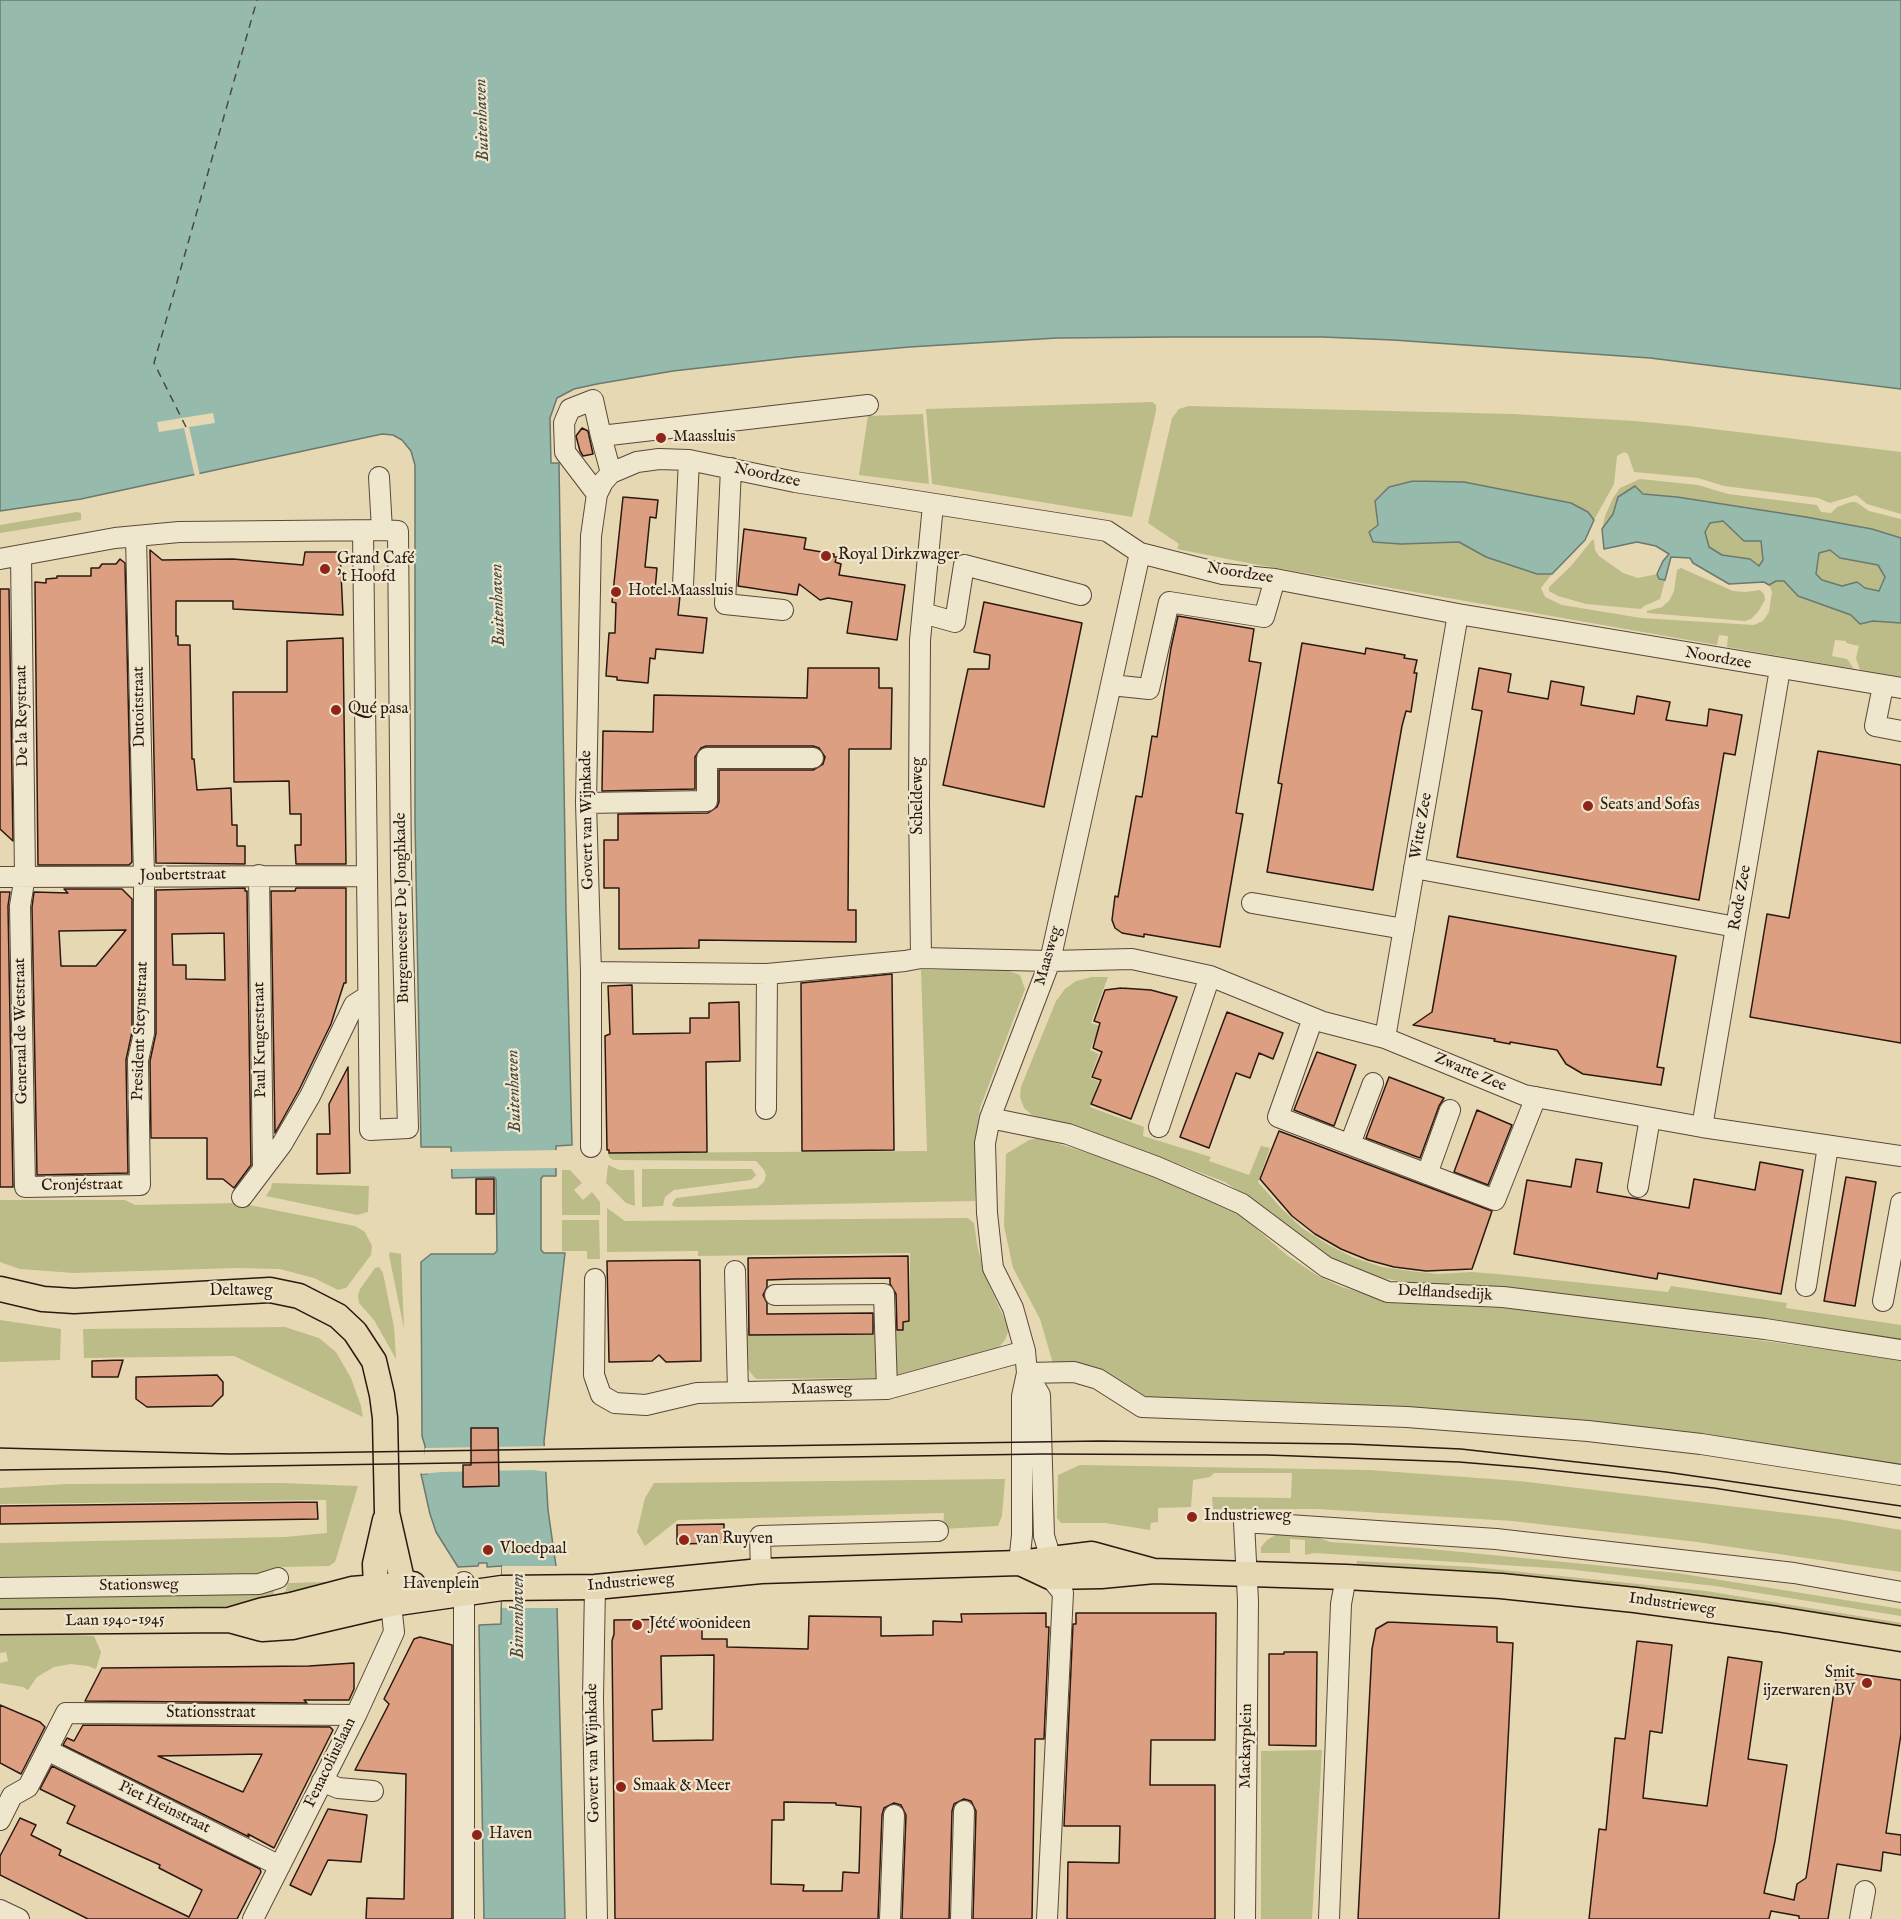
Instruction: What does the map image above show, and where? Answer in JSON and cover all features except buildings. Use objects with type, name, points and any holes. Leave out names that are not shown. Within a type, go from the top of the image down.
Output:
[{"type":"main road","name":"Deltaweg","points":[[0,1289],[43,1299],[75,1301],[270,1290],[299,1296],[338,1316],[355,1332],[374,1361],[379,1378],[385,1418],[387,1513],[375,1564],[390,1592]]},
{"type":"main road","name":"Industrieweg","points":[[502,1588],[595,1587],[761,1572],[1019,1563],[1051,1568],[1092,1554],[1154,1571],[1346,1577],[1501,1586],[1635,1600],[1901,1639]]},
{"type":"main road","name":"Havenplein","points":[[390,1592],[464,1587],[502,1588]]},
{"type":"main road","name":"Laan 1940-1945","points":[[0,1622],[229,1620],[262,1629],[291,1627],[390,1592]]},
{"type":"street","points":[[593,400],[601,436],[611,473],[597,494],[565,452],[564,423],[570,409],[593,400]]},
{"type":"street","points":[[601,436],[868,405]]},
{"type":"street","name":"Noordzee","points":[[611,473],[637,462],[659,459],[689,460],[795,482],[1107,531],[1140,553],[1223,574],[1275,579],[1458,614],[1892,687]]},
{"type":"street","points":[[683,585],[689,460]]},
{"type":"street","points":[[731,468],[725,604],[783,610]]},
{"type":"street","name":"Burgemeester De Jonghkade","points":[[372,530],[398,531],[401,870],[408,1128],[370,1130],[366,876],[372,530],[379,477]]},
{"type":"street","name":"Govert van Wijnkade","points":[[591,1148],[591,972],[586,803],[591,536],[597,494]]},
{"type":"street","name":"Scheldeweg","points":[[921,958],[920,640],[933,505]]},
{"type":"street","points":[[0,559],[115,538],[179,532],[372,530]]},
{"type":"street","name":"Dutoitstraat","points":[[136,537],[144,877]]},
{"type":"street","name":"Maasweg","points":[[1019,1563],[1022,1535],[1022,1396],[1027,1373],[1025,1351],[1013,1308],[993,1268],[987,1213],[986,1143],[990,1118],[1050,961],[1140,553]]},
{"type":"street","name":"De la Reystraat","points":[[21,556],[25,876]]},
{"type":"street","points":[[923,613],[955,622],[964,565],[1081,595]]},
{"type":"street","points":[[1111,685],[1149,689],[1169,602],[1264,617],[1275,579]]},
{"type":"street","name":"Witte Zee","points":[[1385,1038],[1458,614]]},
{"type":"street","name":"Rode Zee","points":[[1702,1127],[1780,669]]},
{"type":"street","points":[[1892,687],[1875,726],[1901,731]]},
{"type":"street","points":[[586,803],[707,801],[707,758],[813,758]]},
{"type":"street","points":[[1414,868],[1736,927]]},
{"type":"street","name":"Paul Krugerstraat","points":[[259,875],[263,1168]]},
{"type":"street","name":"Generaal de Wetstraat","points":[[25,876],[20,906],[25,1187]]},
{"type":"street","name":"Joubertstraat","points":[[0,877],[366,876]]},
{"type":"street","name":"President Steynstraat","points":[[140,1185],[138,1060],[144,1033],[144,877]]},
{"type":"street","points":[[1252,903],[1404,929]]},
{"type":"street","points":[[591,972],[767,974],[921,958],[1050,961]]},
{"type":"street","name":"Zwarte Zee","points":[[1050,961],[1132,959],[1210,976],[1313,1018],[1385,1038],[1524,1095],[1702,1127],[1901,1156]]},
{"type":"street","points":[[766,1109],[767,974]]},
{"type":"street","points":[[1159,1127],[1210,976]]},
{"type":"street","points":[[242,1197],[282,1144],[310,1096],[354,1005],[368,996]]},
{"type":"street","points":[[1313,1018],[1278,1117],[1495,1200],[1536,1097]]},
{"type":"street","points":[[1350,1144],[1373,1083]]},
{"type":"street","points":[[1427,1174],[1450,1110]]},
{"type":"street","name":"Delflandsedijk","points":[[990,1118],[1068,1134],[1213,1191],[1242,1204],[1326,1267],[1388,1292],[1503,1297],[1765,1329],[1901,1350]]},
{"type":"street","points":[[1638,1188],[1650,1118]]},
{"type":"street","points":[[1806,1286],[1828,1146]]},
{"type":"street","name":"Cronjéstraat","points":[[25,1187],[140,1185]]},
{"type":"street","points":[[1883,1301],[1901,1203]]},
{"type":"street","points":[[735,1271],[738,1392]]},
{"type":"street","name":"Maasweg","points":[[595,1279],[594,1375],[601,1395],[615,1403],[646,1405],[697,1393],[887,1389],[1025,1351]]},
{"type":"street","points":[[775,1295],[884,1294],[887,1389]]},
{"type":"street","points":[[1027,1373],[1074,1372],[1098,1379],[1142,1407],[1407,1417],[1588,1431],[1712,1446],[1901,1475]]},
{"type":"street","name":"Maasweg","points":[[1027,1373],[1040,1395],[1044,1536],[1051,1568],[1063,1593],[1047,1919]]},
{"type":"street","name":"Mackayplein","points":[[1245,1919],[1248,1613],[1244,1522],[1496,1539],[1794,1573],[1901,1592]]},
{"type":"street","points":[[761,1572],[760,1536],[938,1531]]},
{"type":"street","points":[[1329,1919],[1341,1605],[1346,1577]]},
{"type":"street","name":"Stationsweg","points":[[0,1588],[259,1584],[278,1578]]},
{"type":"street","points":[[464,1587],[464,1919]]},
{"type":"street","name":"Govert van Wijnkade","points":[[595,1587],[593,1698],[597,1919]]},
{"type":"street","name":"Fenacoliuslaan","points":[[253,1919],[356,1715],[394,1632],[390,1592]]},
{"type":"street","name":"Stationsstraat","points":[[47,1750],[66,1713],[356,1715]]},
{"type":"street","points":[[0,1820],[12,1796],[28,1787],[47,1750]]},
{"type":"street","name":"Piet Heinstraat","points":[[47,1750],[280,1866]]},
{"type":"street","points":[[322,1781],[338,1788],[373,1791]]},
{"type":"street","points":[[961,1919],[964,1811]]},
{"type":"street","points":[[890,1919],[894,1815]]},
{"type":"street","points":[[1860,1919],[1865,1891]]},
{"type":"street","points":[[0,1910],[18,1919]]},
{"type":"green space","points":[[1152,402],[1156,405],[1156,411],[1132,517],[932,484],[926,409]]},
{"type":"green space","points":[[1188,406],[1513,414],[1635,421],[1901,452],[1901,514],[1867,504],[1856,495],[1830,503],[1818,498],[1724,486],[1698,478],[1634,472],[1628,454],[1624,452],[1617,456],[1614,484],[1594,520],[1587,512],[1571,503],[1543,499],[1378,525],[1369,532],[1373,542],[1401,544],[1459,542],[1486,557],[1537,574],[1552,574],[1541,588],[1545,597],[1562,605],[1641,618],[1754,625],[1763,621],[1769,612],[1772,592],[1769,585],[1776,581],[1785,581],[1798,596],[1851,615],[1860,624],[1873,621],[1901,623],[1901,677],[1860,670],[1856,658],[1859,646],[1846,643],[1846,641],[1835,640],[1832,656],[1847,659],[1854,669],[1727,647],[1728,636],[1719,635],[1717,645],[1177,549],[1179,544],[1148,523],[1172,418],[1179,409]]},
{"type":"green space","points":[[923,414],[929,484],[859,475],[868,416]]},
{"type":"green space","points":[[1640,479],[1698,485],[1728,494],[1817,505],[1821,512],[1831,513],[1837,507],[1856,502],[1869,511],[1901,519],[1901,538],[1872,529],[1806,517],[1643,494],[1618,497],[1613,514],[1602,529],[1605,516],[1620,488]]},
{"type":"green space","points":[[81,513],[81,520],[0,533],[0,525]]},
{"type":"green space","points":[[1723,521],[1744,541],[1761,541],[1763,560],[1759,566],[1749,559],[1722,555],[1709,547],[1705,532],[1710,523]]},
{"type":"green space","points":[[1594,540],[1595,550],[1599,556],[1623,573],[1638,578],[1657,574],[1659,579],[1665,580],[1660,599],[1641,609],[1586,604],[1549,591],[1549,587],[1571,566]]},
{"type":"green space","points":[[1830,550],[1840,558],[1878,565],[1885,577],[1879,591],[1865,588],[1857,582],[1843,586],[1822,580],[1816,575],[1819,553]]},
{"type":"green space","points":[[1681,568],[1733,591],[1760,590],[1765,600],[1758,612],[1745,621],[1647,613],[1647,611],[1662,607],[1669,601],[1674,591],[1677,570]]},
{"type":"green space","points":[[1004,969],[1020,975],[1025,989],[980,1108],[976,1138],[975,1201],[677,1207],[672,1204],[676,1198],[757,1188],[764,1182],[766,1175],[756,1161],[613,1160],[609,1157],[608,1153],[927,1151],[921,970]]},
{"type":"green space","points":[[1092,977],[1108,977],[1091,1023],[1100,1026],[1090,1050],[1099,1054],[1090,1078],[1099,1081],[1090,1107],[1144,1127],[1143,1136],[1211,1157],[1209,1161],[1249,1175],[1261,1146],[1270,1148],[1258,1182],[1302,1228],[1352,1257],[1382,1267],[1438,1274],[1472,1272],[1668,1292],[1671,1286],[1787,1303],[1786,1308],[1901,1325],[1901,1339],[1514,1288],[1420,1285],[1382,1278],[1351,1268],[1322,1254],[1254,1201],[1225,1182],[1121,1142],[1032,1115],[1024,1108],[1020,1097],[1021,1087],[1056,1001],[1065,989],[1076,981]]},
{"type":"green space","points":[[1040,1138],[1122,1164],[1205,1197],[1239,1214],[1288,1256],[1318,1276],[1342,1287],[1395,1303],[1522,1309],[1901,1359],[1901,1469],[1711,1441],[1157,1406],[1054,1367],[1040,1319],[1013,1268],[1004,1226],[1006,1154],[1029,1140]]},
{"type":"green space","points":[[608,1165],[619,1170],[634,1170],[635,1206],[626,1203],[606,1183]]},
{"type":"green space","points":[[642,1169],[752,1169],[756,1175],[751,1180],[674,1190],[665,1197],[663,1206],[642,1207]]},
{"type":"green space","points":[[562,1170],[570,1170],[582,1183],[574,1190],[583,1200],[592,1192],[600,1202],[600,1215],[562,1215]]},
{"type":"green space","points":[[272,1183],[369,1186],[368,1212],[357,1215],[266,1196]]},
{"type":"green space","points":[[0,1200],[125,1200],[135,1205],[239,1203],[355,1226],[365,1232],[372,1246],[371,1255],[346,1288],[338,1290],[314,1278],[280,1269],[237,1268],[74,1273],[20,1269],[0,1262]]},
{"type":"green space","points":[[607,1208],[625,1221],[968,1218],[974,1223],[984,1274],[1009,1329],[1005,1340],[998,1348],[897,1375],[874,1378],[757,1379],[746,1366],[745,1328],[878,1323],[879,1314],[909,1314],[910,1253],[698,1256],[698,1251],[607,1252]]},
{"type":"green space","points":[[562,1220],[599,1220],[600,1259],[587,1259],[587,1251],[562,1251]]},
{"type":"green space","points":[[390,1252],[401,1254],[404,1329],[389,1255]]},
{"type":"green space","points":[[379,1267],[383,1273],[394,1327],[396,1359],[374,1320],[359,1303],[360,1289],[375,1268]]},
{"type":"green space","points":[[0,1320],[61,1329],[60,1360],[0,1362]]},
{"type":"green space","points":[[285,1327],[319,1338],[336,1352],[351,1378],[363,1417],[234,1356],[84,1358],[83,1329]]},
{"type":"green space","points":[[1080,1465],[1369,1470],[1519,1481],[1838,1519],[1901,1530],[1901,1572],[1697,1542],[1512,1521],[1317,1509],[1213,1509],[1212,1497],[1291,1498],[1292,1473],[1214,1473],[1210,1477],[1193,1480],[1191,1507],[1158,1508],[1158,1522],[1151,1523],[1150,1530],[1105,1523],[1061,1523],[1057,1518],[1058,1475]]},
{"type":"green space","points":[[1005,1479],[1002,1516],[998,1526],[943,1529],[944,1513],[678,1520],[645,1546],[637,1532],[645,1498],[654,1483]]},
{"type":"green space","points":[[282,1483],[358,1486],[335,1562],[329,1566],[281,1567],[271,1601],[283,1598],[288,1583],[326,1582],[327,1590],[270,1603],[207,1608],[0,1611],[0,1543],[285,1537],[327,1533],[326,1500],[0,1504],[0,1488],[68,1484]]},
{"type":"green space","points":[[1291,1531],[1312,1535],[1330,1542],[1420,1548],[1677,1573],[1901,1609],[1901,1616],[1715,1586],[1566,1569],[1314,1553],[1305,1555],[1305,1540],[1290,1539],[1290,1553],[1261,1553],[1261,1547],[1267,1540],[1277,1534]]},
{"type":"green space","points":[[1357,1561],[1473,1567],[1706,1591],[1901,1623],[1901,1629],[1356,1567]]},
{"type":"green space","points":[[0,1635],[94,1636],[101,1652],[96,1669],[71,1664],[54,1667],[37,1677],[28,1690],[0,1683],[0,1663],[8,1661],[6,1652],[0,1653]]},
{"type":"green space","points":[[1322,1750],[1312,1919],[1261,1919],[1261,1751]]},
{"type":"water","points":[[0,0],[1901,0],[1901,389],[1650,358],[1393,340],[1323,337],[1171,337],[1057,338],[909,347],[797,357],[673,371],[574,389],[557,398],[550,418],[551,463],[559,463],[572,1145],[556,1146],[556,1176],[543,1176],[541,1179],[541,1250],[544,1253],[565,1253],[544,1441],[548,1510],[556,1566],[565,1919],[484,1919],[479,1625],[501,1624],[502,1566],[487,1567],[487,1563],[479,1563],[478,1566],[458,1567],[436,1532],[421,1474],[427,1474],[422,1436],[421,1262],[431,1254],[494,1254],[497,1251],[496,1179],[494,1177],[452,1178],[451,1147],[421,1147],[415,821],[415,465],[411,451],[402,440],[393,435],[382,434],[81,499],[0,511]]},
{"type":"water","points":[[1413,481],[1464,482],[1571,503],[1588,512],[1594,520],[1585,540],[1552,574],[1537,574],[1486,557],[1459,542],[1401,544],[1373,542],[1369,532],[1378,525],[1375,501],[1389,487]]},
{"type":"water","points":[[1635,486],[1643,494],[1806,517],[1872,529],[1901,538],[1901,623],[1873,621],[1860,624],[1851,615],[1798,596],[1784,581],[1776,581],[1769,585],[1764,582],[1729,584],[1693,563],[1690,558],[1671,557],[1665,580],[1659,579],[1657,574],[1669,554],[1656,546],[1637,542],[1604,549],[1602,529],[1613,514],[1618,497]],"holes":[[[1723,521],[1744,541],[1761,541],[1763,560],[1759,566],[1750,559],[1722,555],[1709,547],[1705,532],[1710,523]],[[1830,550],[1840,558],[1878,565],[1885,577],[1879,591],[1865,588],[1857,582],[1842,586],[1822,580],[1816,574],[1819,553]]]},
{"type":"pier","points":[[213,413],[215,423],[189,427],[200,476],[195,477],[184,428],[159,432],[157,422]]},
{"type":"pier","points":[[559,1150],[559,1168],[448,1169],[448,1152]]},
{"type":"pier","points":[[548,1446],[548,1472],[533,1470],[422,1474],[421,1471],[425,1469],[425,1448]]},
{"type":"pier","points":[[502,1566],[559,1566],[559,1608],[502,1608]]},
{"type":"ferry route","points":[[186,427],[154,363],[257,0]]},
{"type":"tram line","points":[[0,1448],[230,1454],[1100,1441],[1350,1444],[1461,1449],[1666,1472],[1901,1506]]},
{"type":"tram line","points":[[0,1470],[1042,1454],[1267,1455],[1459,1462],[1532,1468],[1714,1488],[1901,1518]]},
{"type":"place","name":"Maassluis","points":[[661,438]]},
{"type":"place","name":"Royal Dirkzwager","points":[[826,556]]},
{"type":"place","name":"Grand Café 't Hoofd","points":[[325,569]]},
{"type":"place","name":"Hotel Maassluis","points":[[616,592]]},
{"type":"place","name":"Qué pasa","points":[[336,710]]},
{"type":"place","name":"Seats and Sofas","points":[[1588,806]]},
{"type":"place","name":"Industrieweg","points":[[1192,1517]]},
{"type":"place","name":"van Ruyven","points":[[684,1540]]},
{"type":"place","name":"Vloedpaal","points":[[488,1550]]},
{"type":"place","name":"Jété woonideen","points":[[637,1625]]},
{"type":"place","name":"Smit ijzerwaren BV","points":[[1867,1683]]},
{"type":"place","name":"Smaak & Meer","points":[[621,1787]]},
{"type":"place","name":"Haven","points":[[477,1835]]},
{"type":"water label","name":"Buitenhaven","points":[[483,120]]},
{"type":"water label","name":"Buitenhaven","points":[[499,605]]},
{"type":"water label","name":"Buitenhaven","points":[[515,1091]]},
{"type":"water label","name":"Binnenhaven","points":[[519,1616]]}]
